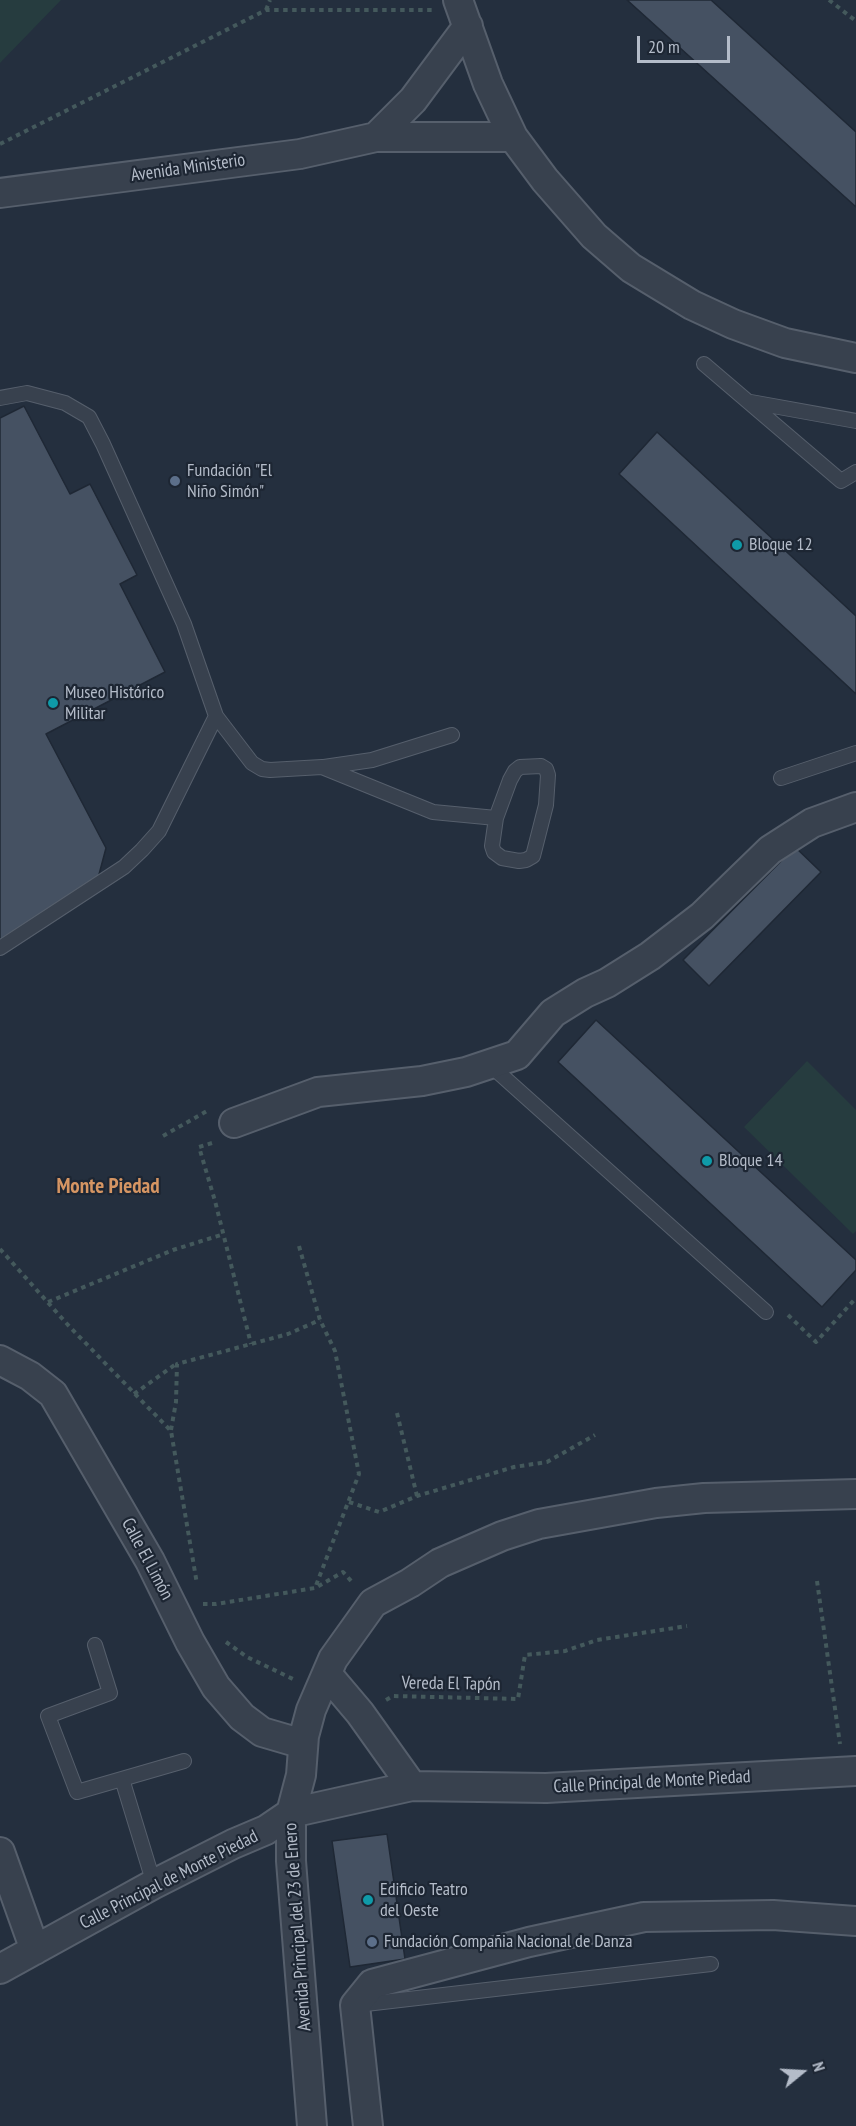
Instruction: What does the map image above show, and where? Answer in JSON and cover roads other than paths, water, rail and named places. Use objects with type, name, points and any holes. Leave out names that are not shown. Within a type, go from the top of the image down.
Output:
[{"type":"street","points":[[376,137],[413,100],[463,13]]},
{"type":"street","points":[[463,13],[488,84],[513,137],[545,180],[594,236],[631,268],[692,304],[733,324],[785,343],[856,358]]},
{"type":"street","name":"Avenida Ministerio","points":[[0,193],[300,154],[376,137],[513,137]]},
{"type":"street","points":[[234,1123],[318,1092],[422,1082],[466,1072],[517,1055],[553,1013],[650,956],[702,916],[770,850],[812,823],[856,807]]},
{"type":"street","name":"Calle El Limón","points":[[0,1360],[30,1376],[53,1394],[150,1561],[190,1642],[216,1687],[242,1717],[262,1732],[303,1744]]},
{"type":"street","name":"Avenida Principal del 23 de Enero","points":[[312,2126],[291,1861],[291,1813],[301,1775],[303,1744],[311,1710],[333,1659],[373,1603],[440,1563],[502,1536],[539,1524],[656,1503],[704,1498],[856,1494]]},
{"type":"street","points":[[323,1683],[360,1713],[412,1786]]},
{"type":"street","name":"Calle Principal de Monte Piedad","points":[[0,1969],[154,1884],[266,1830],[291,1813],[412,1786],[546,1788],[850,1771]]},
{"type":"street","points":[[0,1852],[35,1950]]},
{"type":"street","points":[[368,2126],[364,1995],[529,1942],[644,1917],[773,1916],[856,1921]]},
{"type":"lane","points":[[705,364],[841,481],[856,472]]},
{"type":"lane","points":[[0,398],[27,393],[65,403],[88,417],[103,444],[184,624],[216,716],[252,763],[262,769],[322,767],[372,760],[452,735]]},
{"type":"lane","points":[[749,402],[856,421]]},
{"type":"lane","points":[[0,948],[124,867],[142,850],[159,831],[216,716]]},
{"type":"lane","points":[[782,778],[856,753]]},
{"type":"lane","points":[[541,766],[546,769],[548,775],[546,805],[532,856],[519,861],[502,858],[494,852],[492,846],[496,818],[510,780],[517,768],[541,766]]},
{"type":"lane","points":[[322,767],[433,812],[496,818]]},
{"type":"lane","points":[[489,1064],[766,1312]]},
{"type":"lane","points":[[95,1645],[110,1693],[48,1716],[77,1792],[184,1761]]},
{"type":"lane","points":[[123,1779],[154,1884]]},
{"type":"lane","points":[[364,1995],[711,1964]]},
{"type":"place","name":"Fundación \"El Niño Simón\"","points":[[175,481]]},
{"type":"place","name":"Bloque 12","points":[[737,545]]},
{"type":"place","name":"Museo Histórico Militar","points":[[53,703]]},
{"type":"place","name":"Bloque 14","points":[[707,1161]]},
{"type":"place","name":"Edificio Teatro del Oeste","points":[[368,1900]]},
{"type":"place","name":"Fundación Compañia Nacional de Danza","points":[[372,1942]]},
{"type":"district","name":"Monte Piedad","points":[[108,1187]]}]
